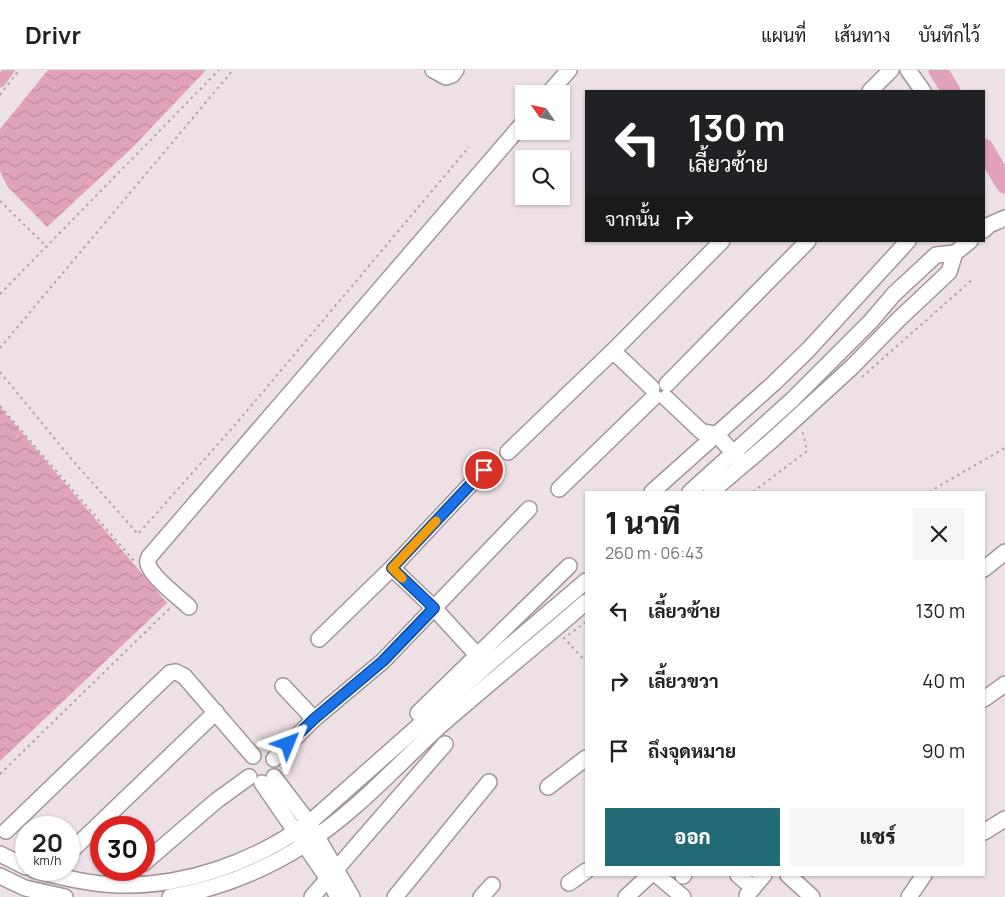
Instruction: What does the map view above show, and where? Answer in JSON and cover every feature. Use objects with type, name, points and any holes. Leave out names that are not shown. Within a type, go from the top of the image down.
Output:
[{"type":"street","points":[[433,70],[446,77],[452,75],[456,70]]},
{"type":"street","points":[[556,85],[569,70]]},
{"type":"street","points":[[871,90],[891,70]]},
{"type":"street","points":[[908,70],[922,90]]},
{"type":"street","points":[[189,607],[156,576],[148,565],[149,557],[515,132]]},
{"type":"street","points":[[986,228],[1005,218]]},
{"type":"street","points":[[508,452],[613,351],[721,242]]},
{"type":"street","points":[[559,489],[660,392],[807,242]]},
{"type":"street","points":[[653,491],[707,437],[774,383],[808,350],[907,242]]},
{"type":"street","points":[[692,491],[725,471],[738,459],[894,294],[936,255],[955,253],[969,242]]},
{"type":"street","points":[[738,459],[770,442],[852,367],[949,272],[955,253]]},
{"type":"street","points":[[886,304],[899,319]]},
{"type":"street","points":[[613,351],[707,437],[738,459]]},
{"type":"street","points":[[707,437],[725,471]]},
{"type":"street","points":[[319,639],[392,568],[484,470]]},
{"type":"street","points":[[712,491],[725,471]]},
{"type":"street","points":[[274,759],[314,719],[383,661],[529,508]]},
{"type":"street","points":[[985,568],[1005,552]]},
{"type":"street","points":[[334,790],[434,699],[568,566]]},
{"type":"street","points":[[392,568],[434,608],[477,655]]},
{"type":"street","points":[[170,897],[226,884],[250,874],[313,829],[348,812],[441,725],[497,667],[585,582]]},
{"type":"street","points":[[497,667],[585,603]]},
{"type":"street","points":[[6,831],[170,673],[176,672],[184,676],[253,756]]},
{"type":"street","points":[[985,699],[1005,684]]},
{"type":"street","points":[[283,686],[314,719]]},
{"type":"street","points":[[80,842],[216,712]]},
{"type":"street","points":[[312,897],[446,744]]},
{"type":"street","points":[[155,854],[216,801],[261,779],[277,768],[274,759],[267,753],[262,752],[253,756],[246,766],[261,779],[313,829],[333,874],[338,897]]},
{"type":"street","points":[[548,787],[585,759]]},
{"type":"street","points":[[261,779],[300,839],[352,897]]},
{"type":"street","points":[[395,897],[489,782]]},
{"type":"street","points":[[985,831],[1005,819]]},
{"type":"street","points":[[80,881],[155,890],[184,879],[222,869],[300,839]]},
{"type":"street","points":[[0,854],[15,862]]},
{"type":"street","points":[[569,883],[585,872]]},
{"type":"street","points":[[0,876],[25,888],[65,897]]},
{"type":"street","points":[[626,897],[649,876]]},
{"type":"street","points":[[658,876],[683,897]]},
{"type":"street","points":[[739,876],[750,891],[763,876]]},
{"type":"street","points":[[789,876],[811,897]]},
{"type":"street","points":[[909,897],[923,876]]},
{"type":"street","points":[[48,893],[50,881]]},
{"type":"street","points":[[481,897],[492,885]]},
{"type":"path","points":[[0,95],[19,70]]},
{"type":"path","points":[[0,294],[219,70]]},
{"type":"path","points":[[0,348],[234,70]]},
{"type":"path","points":[[0,372],[74,462],[138,534],[235,425],[469,146]]},
{"type":"path","points":[[0,201],[47,247]]},
{"type":"path","points":[[862,377],[974,278]]},
{"type":"path","points":[[0,406],[140,569]]},
{"type":"path","points":[[755,491],[807,451],[802,429]]},
{"type":"path","points":[[931,491],[1005,448]]},
{"type":"path","points":[[0,774],[172,606]]},
{"type":"path","points":[[585,623],[564,638],[585,661]]},
{"type":"water","points":[[48,70],[206,70],[133,147],[47,227],[7,186],[0,171],[0,129]]},
{"type":"water","points":[[0,407],[167,603],[0,761]]},
{"type":"waterway","points":[[0,82],[9,70]]},
{"type":"waterway","points":[[938,70],[950,90]]},
{"type":"waterway","points":[[985,150],[1005,184]]},
{"type":"slow traffic","points":[[402,578],[392,568],[436,521]]},
{"type":"route","points":[[288,744],[314,719],[383,661],[434,608],[392,568],[484,470]]}]
